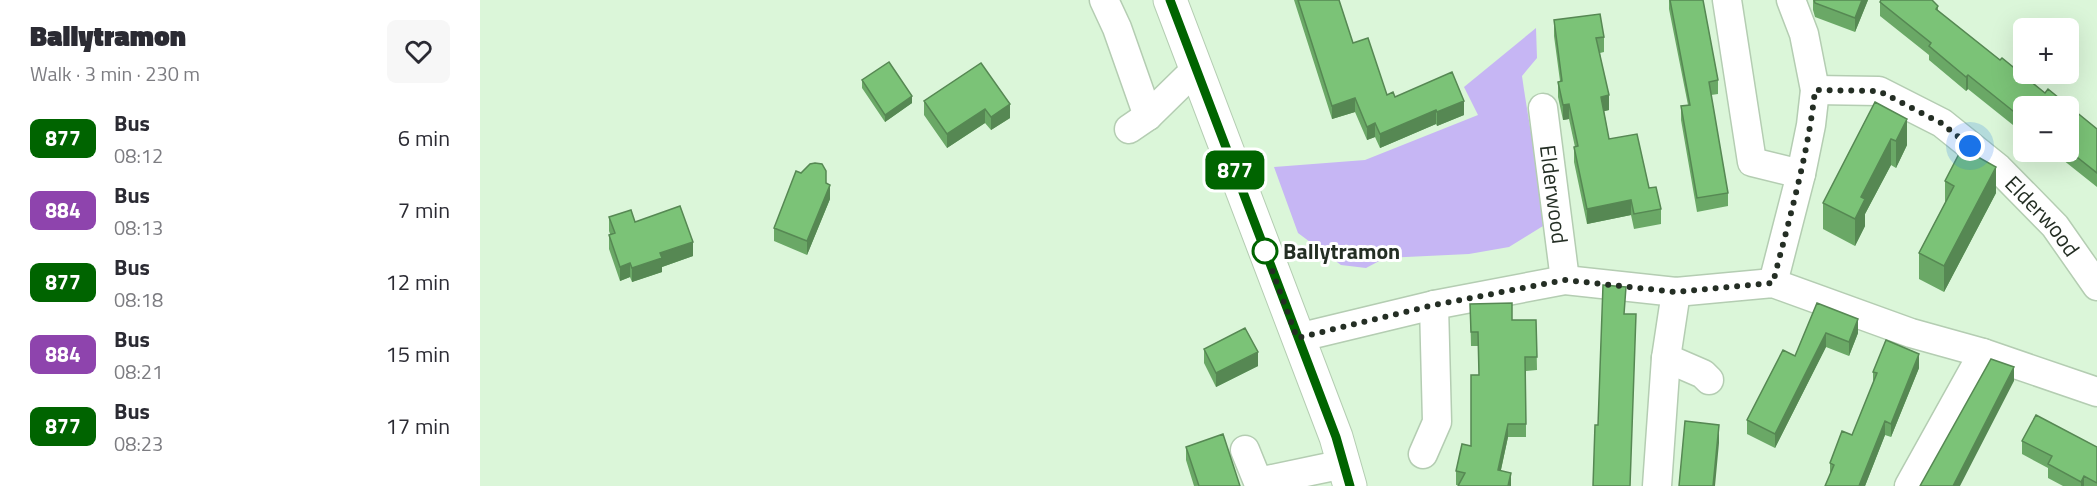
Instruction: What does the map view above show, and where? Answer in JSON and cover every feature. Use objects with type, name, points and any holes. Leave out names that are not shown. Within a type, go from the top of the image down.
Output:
[{"type":"main road","points":[[1170,0],[1336,437],[1347,475]]},
{"type":"street","points":[[1104,0],[1117,28],[1139,123],[1196,69]]},
{"type":"street","points":[[1727,0],[1752,162],[1801,174]]},
{"type":"street","points":[[1773,283],[1812,125],[1815,90],[1804,34],[1791,0]]},
{"type":"street","name":"Elderwood","points":[[1815,90],[1879,91],[1941,123],[1998,168],[2055,226],[2097,286]]},
{"type":"street","name":"Elderwood","points":[[1543,108],[1565,280]]},
{"type":"street","points":[[1297,338],[1434,305],[1565,280],[1676,292],[1773,283],[1911,333],[1983,353],[2097,392]]},
{"type":"street","points":[[1657,486],[1666,358],[1676,292]]},
{"type":"street","points":[[1423,454],[1437,422],[1434,305]]},
{"type":"street","points":[[1910,486],[1983,353]]},
{"type":"street","points":[[1666,358],[1703,374],[1709,380]]},
{"type":"street","points":[[1245,450],[1258,482],[1347,475]]},
{"type":"shaded area","points":[[1536,28],[1537,58],[1522,76],[1537,170],[1543,226],[1509,247],[1469,254],[1385,258],[1366,268],[1341,265],[1298,233],[1274,167],[1365,160],[1478,115],[1464,87]]},
{"type":"building","points":[[1298,0],[1339,0],[1353,43],[1368,38],[1387,95],[1393,92],[1395,97],[1452,72],[1464,101],[1437,112],[1436,110],[1380,134],[1375,123],[1367,127],[1355,98],[1332,106]]},
{"type":"building","points":[[1670,0],[1703,0],[1718,80],[1709,82],[1728,193],[1697,198],[1681,106],[1690,105]]},
{"type":"building","points":[[1814,0],[1862,0],[1855,18],[1815,3]]},
{"type":"building","points":[[1881,0],[1932,0],[1938,6],[1936,9],[2000,60],[2002,58],[2013,67],[2013,84],[2034,84],[2045,93],[2048,89],[2057,96],[2013,96],[2013,111],[1968,75],[1966,77],[1929,46],[1931,43],[1880,2]]},
{"type":"building","points":[[1600,14],[1604,37],[1596,38],[1609,95],[1601,97],[1609,139],[1637,134],[1649,188],[1656,187],[1661,209],[1634,214],[1631,200],[1587,209],[1574,147],[1578,146],[1569,104],[1563,105],[1558,82],[1562,81],[1554,20]]},
{"type":"building","points":[[889,62],[912,96],[885,115],[862,80]]},
{"type":"building","points":[[981,63],[1010,104],[991,117],[985,109],[947,134],[924,101]]},
{"type":"building","points":[[1875,102],[1907,119],[1896,141],[1891,139],[1861,197],[1865,199],[1855,219],[1823,203]]},
{"type":"building","points":[[2079,114],[2097,129],[2097,173],[2079,159]]},
{"type":"building","points":[[1962,148],[1996,167],[1944,266],[1919,253],[1954,186],[1945,181]]},
{"type":"building","points":[[810,164],[822,164],[826,171],[826,183],[830,185],[807,241],[774,228],[796,171],[801,173]]},
{"type":"building","points":[[680,206],[693,242],[660,253],[662,258],[632,268],[630,263],[620,267],[609,235],[615,233],[609,217],[631,210],[635,222]]},
{"type":"building","points":[[1603,285],[1626,287],[1624,314],[1636,314],[1630,486],[1593,486],[1595,425],[1598,425]]},
{"type":"building","points":[[1512,303],[1512,320],[1536,320],[1537,357],[1525,357],[1526,424],[1508,424],[1498,470],[1511,473],[1508,486],[1458,486],[1465,473],[1456,471],[1462,444],[1471,446],[1471,375],[1479,375],[1478,332],[1471,332],[1470,304]]},
{"type":"building","points":[[1817,303],[1858,319],[1849,342],[1826,333],[1775,434],[1747,420],[1783,350],[1795,356]]},
{"type":"building","points":[[1245,328],[1258,352],[1216,373],[1204,349]]},
{"type":"building","points":[[1886,340],[1919,354],[1891,424],[1885,421],[1859,486],[1825,486],[1834,465],[1830,463],[1842,431],[1852,435],[1877,373],[1873,372]]},
{"type":"building","points":[[1991,359],[2014,367],[1953,486],[1920,486]]},
{"type":"building","points":[[2036,415],[2097,447],[2097,483],[2084,476],[2081,482],[2048,464],[2052,456],[2022,441]]},
{"type":"building","points":[[1685,421],[1719,425],[1713,486],[1679,486]]},
{"type":"building","points":[[1223,434],[1240,486],[1199,486],[1186,447]]},
{"type":"bus line","name":"877","points":[[1170,0],[1336,437],[1350,486]]},
{"type":"place","name":"Ballytramon","points":[[1265,251]]},
{"type":"route","points":[[1265,251],[1297,338],[1434,305],[1565,280],[1676,292],[1773,283],[1812,125],[1815,90],[1879,91],[1941,123],[1970,146]]}]
